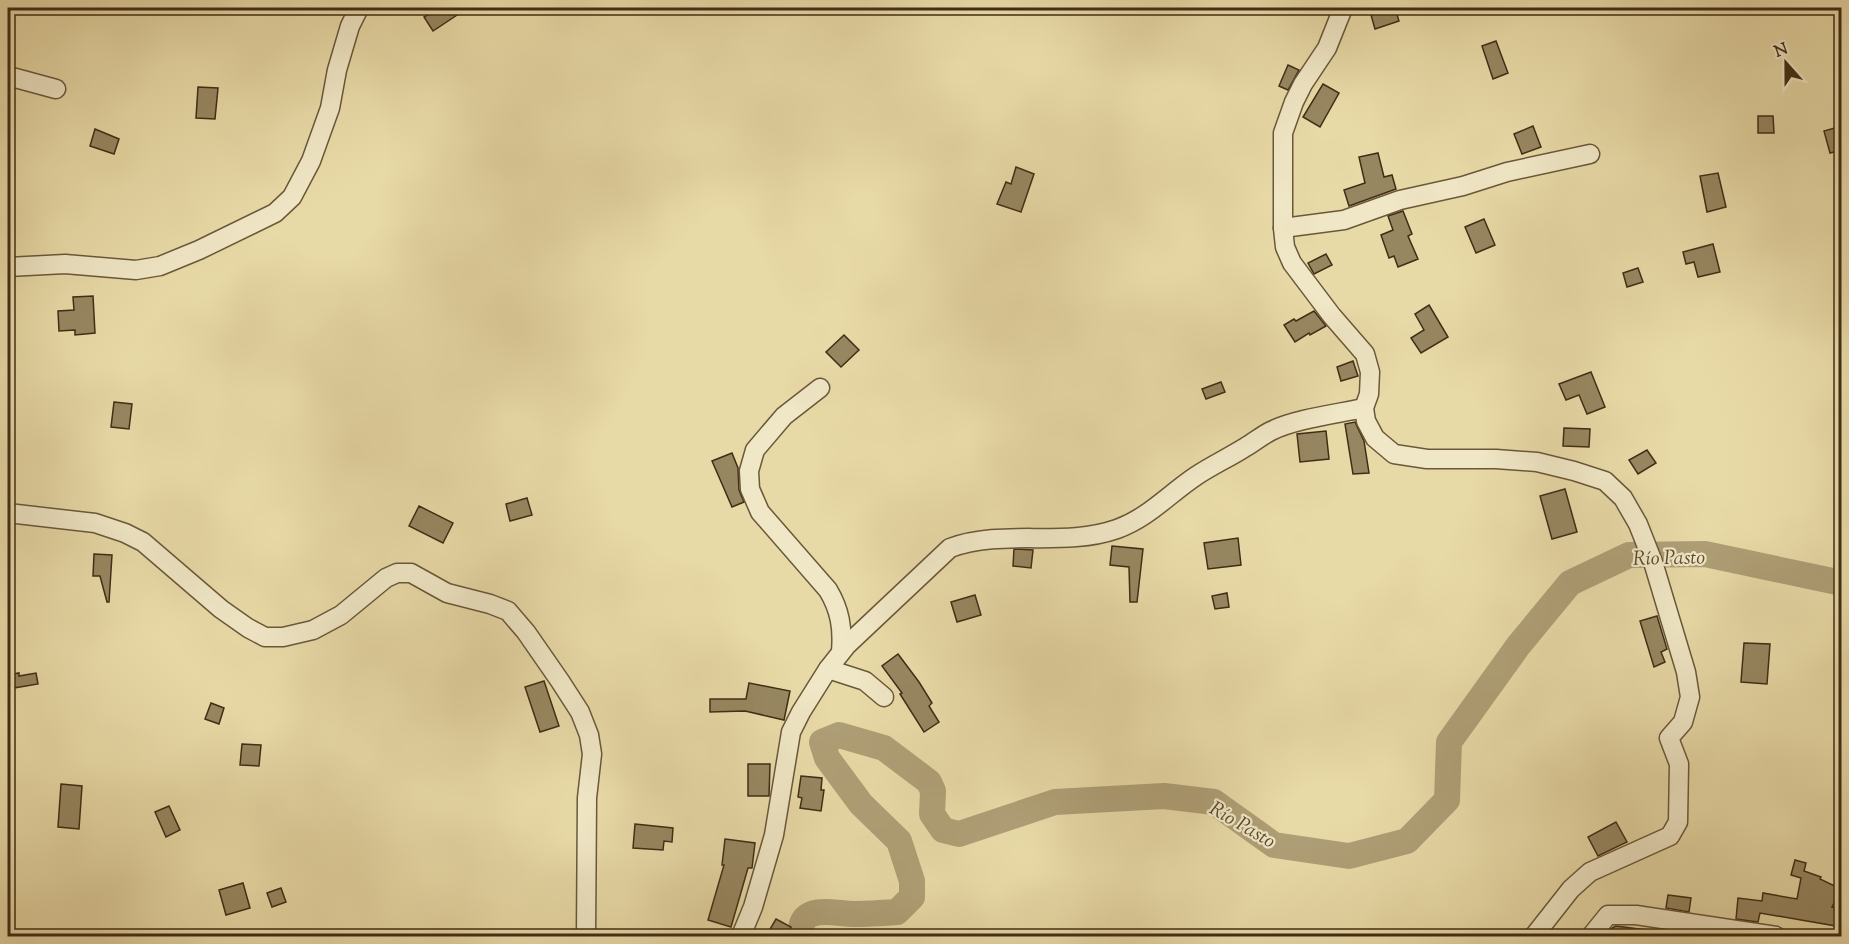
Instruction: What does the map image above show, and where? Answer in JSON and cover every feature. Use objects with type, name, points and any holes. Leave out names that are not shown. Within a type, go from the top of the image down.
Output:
[{"type":"street","points":[[8,267],[65,264],[136,270],[160,266],[275,213],[292,197],[311,161],[330,108],[337,70],[350,26],[359,8]]},
{"type":"street","points":[[1343,8],[1327,48],[1294,102],[1283,133],[1283,228],[1285,247],[1292,263],[1332,316],[1365,354],[1370,372],[1369,394],[1364,408],[1366,421],[1375,438],[1394,454],[1427,459],[1496,459],[1537,462],[1605,481],[1623,498],[1638,524],[1653,562],[1686,672],[1690,697],[1683,722],[1669,738],[1679,764],[1678,822],[1670,836],[1590,872],[1571,889],[1534,936]]},
{"type":"street","points":[[8,76],[56,89]]},
{"type":"street","points":[[1283,228],[1344,220],[1400,200],[1463,186],[1507,172],[1590,154]]},
{"type":"street","points":[[820,388],[784,416],[755,450],[749,471],[750,489],[760,512],[828,590],[836,604],[843,628],[842,652]]},
{"type":"street","points":[[741,936],[753,907],[774,835],[791,732],[801,711],[842,652],[950,548],[969,541],[1044,540],[1082,537],[1115,530],[1140,520],[1196,476],[1271,431],[1295,423],[1364,408]]},
{"type":"street","points":[[8,513],[94,523],[125,533],[143,542],[221,609],[265,637],[283,638],[313,630],[341,615],[386,579],[397,573],[411,573],[447,593],[508,611],[526,632],[560,681],[580,712],[590,735],[592,754],[587,798],[586,936]]},
{"type":"street","points":[[828,669],[865,681],[884,697]]},
{"type":"street","points":[[1591,936],[1608,915],[1646,916],[1774,936]]},
{"type":"building","points":[[425,8],[453,8],[457,15],[433,31],[424,17],[429,14]]},
{"type":"building","points":[[1395,8],[1399,21],[1375,29],[1371,15]]},
{"type":"building","points":[[1496,41],[1508,73],[1493,79],[1482,46]]},
{"type":"building","points":[[1288,65],[1299,70],[1288,90],[1279,86]]},
{"type":"building","points":[[1323,84],[1339,93],[1320,127],[1303,117]]},
{"type":"building","points":[[198,87],[218,88],[215,119],[196,118]]},
{"type":"building","points":[[1758,116],[1773,116],[1774,133],[1758,133]]},
{"type":"building","points":[[1533,126],[1541,147],[1522,154],[1514,134]]},
{"type":"building","points":[[1842,126],[1842,150],[1830,153],[1824,131]]},
{"type":"building","points":[[95,129],[119,139],[114,154],[90,146]]},
{"type":"building","points":[[1378,153],[1384,177],[1392,175],[1396,189],[1349,206],[1344,190],[1365,183],[1359,157]]},
{"type":"building","points":[[1016,167],[1034,174],[1021,212],[997,204],[1006,182],[1011,184]]},
{"type":"building","points":[[1718,173],[1726,207],[1707,212],[1700,176]]},
{"type":"building","points":[[1403,211],[1412,234],[1408,236],[1418,259],[1398,267],[1394,256],[1389,258],[1381,235],[1393,230],[1388,216]]},
{"type":"building","points":[[1484,219],[1495,245],[1476,253],[1465,227]]},
{"type":"building","points":[[1713,244],[1720,272],[1698,277],[1694,262],[1686,264],[1683,252]]},
{"type":"building","points":[[1326,254],[1332,265],[1314,274],[1308,263]]},
{"type":"building","points":[[1638,268],[1643,282],[1627,287],[1623,273]]},
{"type":"building","points":[[93,296],[95,333],[75,335],[75,330],[59,331],[58,311],[74,310],[73,297]]},
{"type":"building","points":[[1429,305],[1448,337],[1421,353],[1411,338],[1424,330],[1415,314]]},
{"type":"building","points":[[1314,311],[1326,326],[1295,342],[1284,325]]},
{"type":"building","points":[[844,335],[859,350],[841,367],[826,352]]},
{"type":"building","points":[[1353,361],[1358,376],[1341,381],[1337,367]]},
{"type":"building","points":[[1591,372],[1605,407],[1587,414],[1579,395],[1566,400],[1559,384]]},
{"type":"building","points":[[1221,382],[1225,392],[1206,399],[1202,389]]},
{"type":"building","points":[[114,402],[132,404],[129,429],[111,427]]},
{"type":"building","points":[[1355,422],[1364,441],[1369,473],[1353,474],[1345,424]]},
{"type":"building","points":[[1564,428],[1590,429],[1589,447],[1563,446]]},
{"type":"building","points":[[1326,431],[1329,459],[1300,462],[1297,434]]},
{"type":"building","points":[[1647,450],[1656,463],[1638,474],[1629,460]]},
{"type":"building","points":[[732,453],[738,468],[739,490],[744,502],[732,507],[712,461]]},
{"type":"building","points":[[1565,489],[1577,532],[1552,539],[1540,496]]},
{"type":"building","points":[[527,498],[532,515],[510,521],[506,504]]},
{"type":"building","points":[[419,506],[453,523],[443,543],[409,526]]},
{"type":"building","points":[[1238,538],[1241,565],[1208,569],[1204,543]]},
{"type":"building","points":[[1112,546],[1143,549],[1137,602],[1130,602],[1129,567],[1110,565]]},
{"type":"building","points":[[1014,549],[1033,550],[1031,568],[1013,566]]},
{"type":"building","points":[[94,554],[112,555],[109,602],[107,602],[100,576],[93,576]]},
{"type":"building","points":[[1227,593],[1229,607],[1215,609],[1212,596]]},
{"type":"building","points":[[975,595],[981,615],[957,622],[951,602]]},
{"type":"building","points":[[1657,616],[1667,649],[1661,652],[1665,662],[1654,667],[1640,621]]},
{"type":"building","points":[[1744,643],[1770,644],[1767,684],[1741,682]]},
{"type":"building","points":[[898,654],[932,703],[929,706],[939,722],[924,732],[900,694],[902,693],[882,666]]},
{"type":"building","points":[[19,673],[19,676],[36,673],[38,684],[8,689],[8,675]]},
{"type":"building","points":[[544,681],[559,726],[540,732],[525,687]]},
{"type":"building","points":[[749,683],[790,691],[784,720],[745,711],[710,712],[710,699],[746,699]]},
{"type":"building","points":[[211,703],[224,708],[219,724],[205,719]]},
{"type":"building","points":[[242,744],[261,745],[259,766],[240,765]]},
{"type":"building","points":[[748,764],[770,764],[769,796],[748,796]]},
{"type":"building","points":[[801,776],[822,778],[821,790],[824,790],[821,811],[800,808],[802,798],[798,797]]},
{"type":"building","points":[[61,784],[82,786],[79,829],[58,827]]},
{"type":"building","points":[[169,806],[180,830],[166,837],[155,812]]},
{"type":"building","points":[[1616,822],[1627,842],[1598,856],[1588,837]]},
{"type":"building","points":[[635,824],[673,828],[672,842],[664,841],[663,850],[633,848]]},
{"type":"building","points":[[725,839],[755,843],[752,868],[748,868],[731,927],[708,920],[724,865],[722,865]]},
{"type":"building","points":[[1795,860],[1806,863],[1804,871],[1821,877],[1820,879],[1841,889],[1832,907],[1842,908],[1842,927],[1760,913],[1758,922],[1736,919],[1738,898],[1762,901],[1763,893],[1797,899],[1801,878],[1791,875]]},
{"type":"building","points":[[243,883],[250,908],[226,915],[219,890]]},
{"type":"building","points":[[281,888],[286,902],[272,907],[267,893]]},
{"type":"building","points":[[1668,895],[1691,898],[1689,912],[1666,908]]},
{"type":"building","points":[[776,919],[791,927],[786,936],[766,936]]},
{"type":"building","points":[[1616,926],[1654,931],[1653,936],[1605,936]]},
{"type":"waterway","name":"Río Pasto","points":[[801,936],[805,918],[811,914],[819,912],[855,914],[897,912],[912,897],[912,881],[899,841],[861,804],[827,758],[822,742],[839,735],[884,748],[929,782],[933,791],[932,814],[943,830],[959,834],[1055,802],[1164,796],[1214,802],[1274,845],[1349,856],[1407,841],[1447,800],[1449,742],[1518,646],[1570,583],[1629,555],[1705,554],[1842,583]]}]
